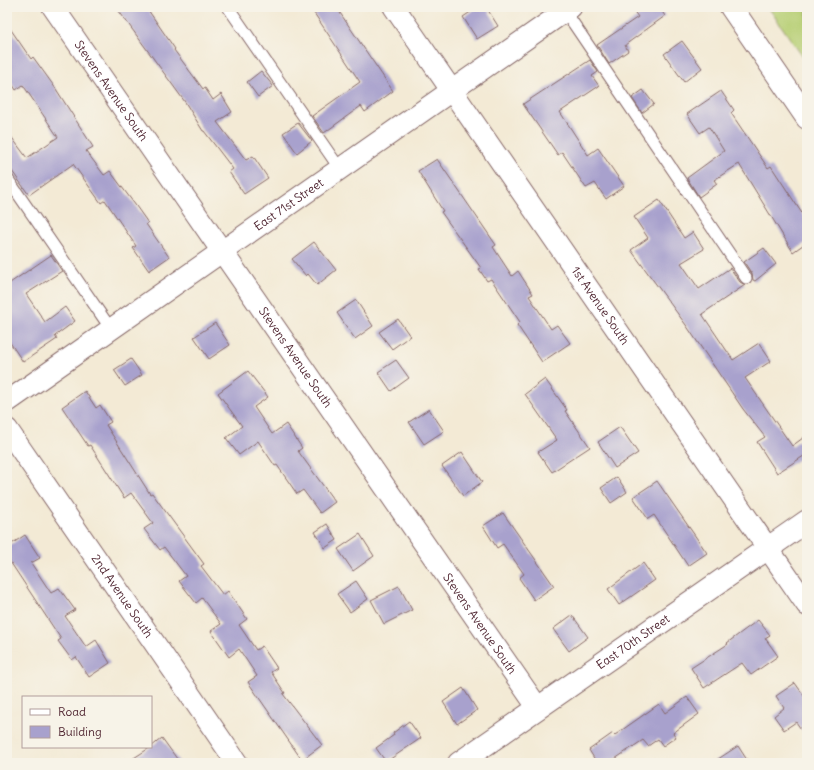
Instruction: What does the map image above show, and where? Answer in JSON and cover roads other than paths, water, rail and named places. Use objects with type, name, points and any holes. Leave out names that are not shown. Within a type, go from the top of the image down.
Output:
[{"type":"street","name":"Stevens Avenue South","points":[[53,7],[538,708]]},
{"type":"street","name":"1st Avenue South","points":[[394,7],[807,605]]},
{"type":"street","points":[[730,7],[807,118]]},
{"type":"street","name":"East 71st Street","points":[[7,402],[451,91],[566,8]]},
{"type":"street","name":"2nd Avenue South","points":[[7,429],[237,763]]},
{"type":"street","name":"East 70th Street","points":[[459,763],[807,521]]},
{"type":"lane","points":[[228,7],[340,169]]},
{"type":"lane","points":[[566,8],[746,278]]},
{"type":"lane","points":[[7,178],[111,329]]}]
